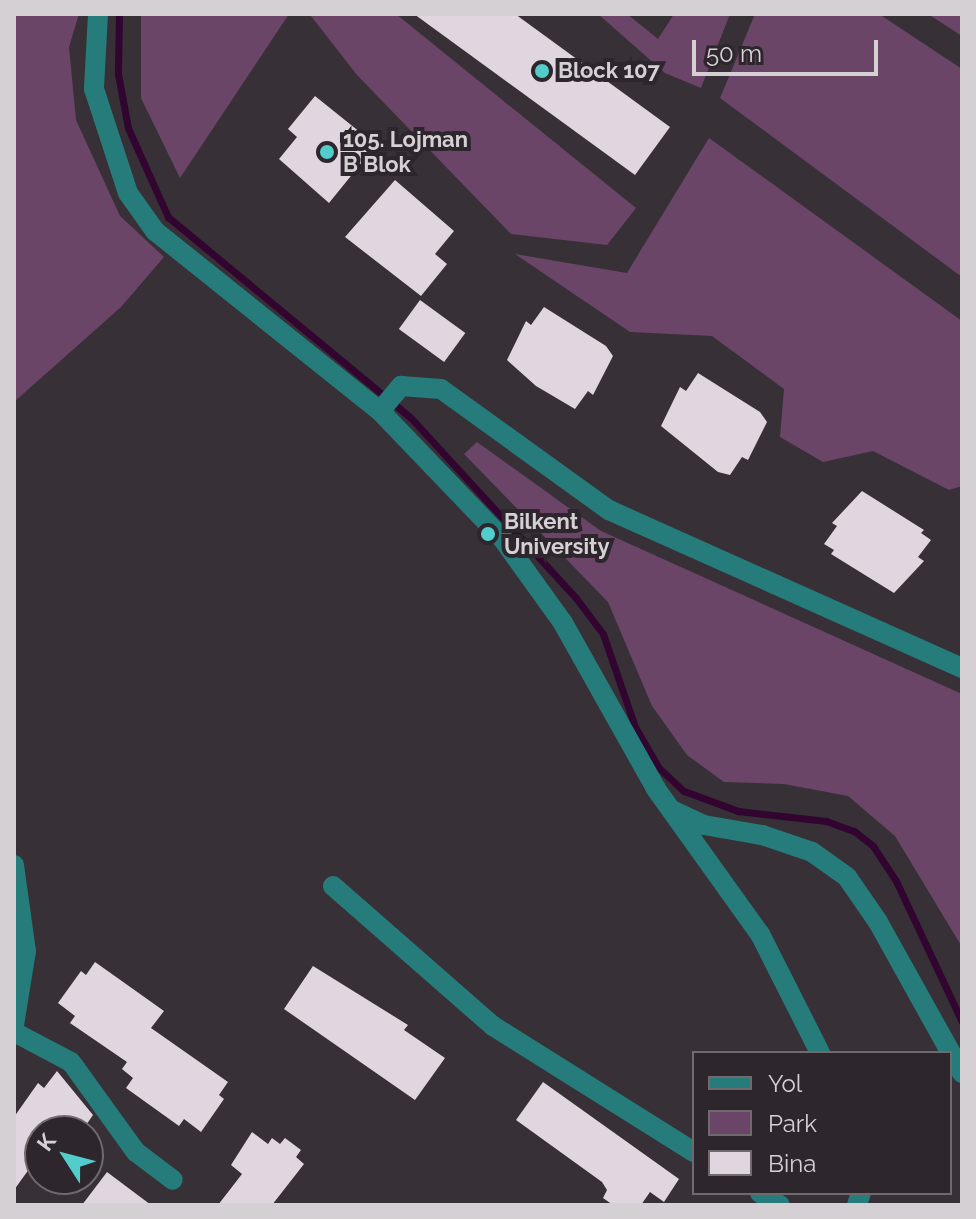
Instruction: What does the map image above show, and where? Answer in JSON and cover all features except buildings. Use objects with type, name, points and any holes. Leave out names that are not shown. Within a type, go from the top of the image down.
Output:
[{"type":"street","points":[[98,14],[94,89],[128,193],[155,231],[382,408],[502,538],[563,623],[670,809],[760,934],[819,1051]]},
{"type":"street","points":[[382,408],[401,386],[441,389],[609,510],[962,668]]},
{"type":"street","points":[[670,809],[704,825],[762,835],[812,852],[847,877],[878,922],[950,1051]]},
{"type":"street","points":[[14,865],[26,951],[14,1025]]},
{"type":"street","points":[[333,886],[493,1026],[692,1151]]},
{"type":"street","points":[[14,1032],[71,1062],[136,1152],[173,1180]]},
{"type":"street","points":[[952,1055],[962,1073]]},
{"type":"green space","points":[[14,14],[79,14],[69,47],[76,120],[120,216],[164,257],[121,307],[14,402]]},
{"type":"green space","points":[[141,14],[289,14],[180,178],[141,98]]},
{"type":"green space","points":[[396,14],[636,208],[607,245],[511,234],[357,75],[311,16]]},
{"type":"green space","points":[[598,14],[627,14],[658,39],[674,14],[730,14],[701,88],[665,73]]},
{"type":"green space","points":[[755,14],[879,14],[962,69],[962,277],[720,98]]},
{"type":"green space","points":[[928,14],[962,14],[962,36]]},
{"type":"green space","points":[[709,138],[962,321],[962,486],[949,490],[873,451],[823,462],[780,437],[784,389],[712,336],[630,332],[515,254],[627,273]]},
{"type":"green space","points":[[477,442],[601,531],[962,694],[962,947],[895,836],[848,796],[784,784],[724,782],[687,755],[652,706],[608,602],[464,454]]},
{"type":"waterway","points":[[119,14],[118,74],[128,128],[168,217],[411,418],[576,598],[603,634],[635,727],[659,768],[684,791],[738,811],[826,821],[854,831],[873,846],[896,881],[962,1022]]},
{"type":"place","name":"Block 107","points":[[542,71]]},
{"type":"place","name":"105. Lojman B Blok","points":[[327,152]]},
{"type":"place","name":"Bilkent University","points":[[488,534]]}]
